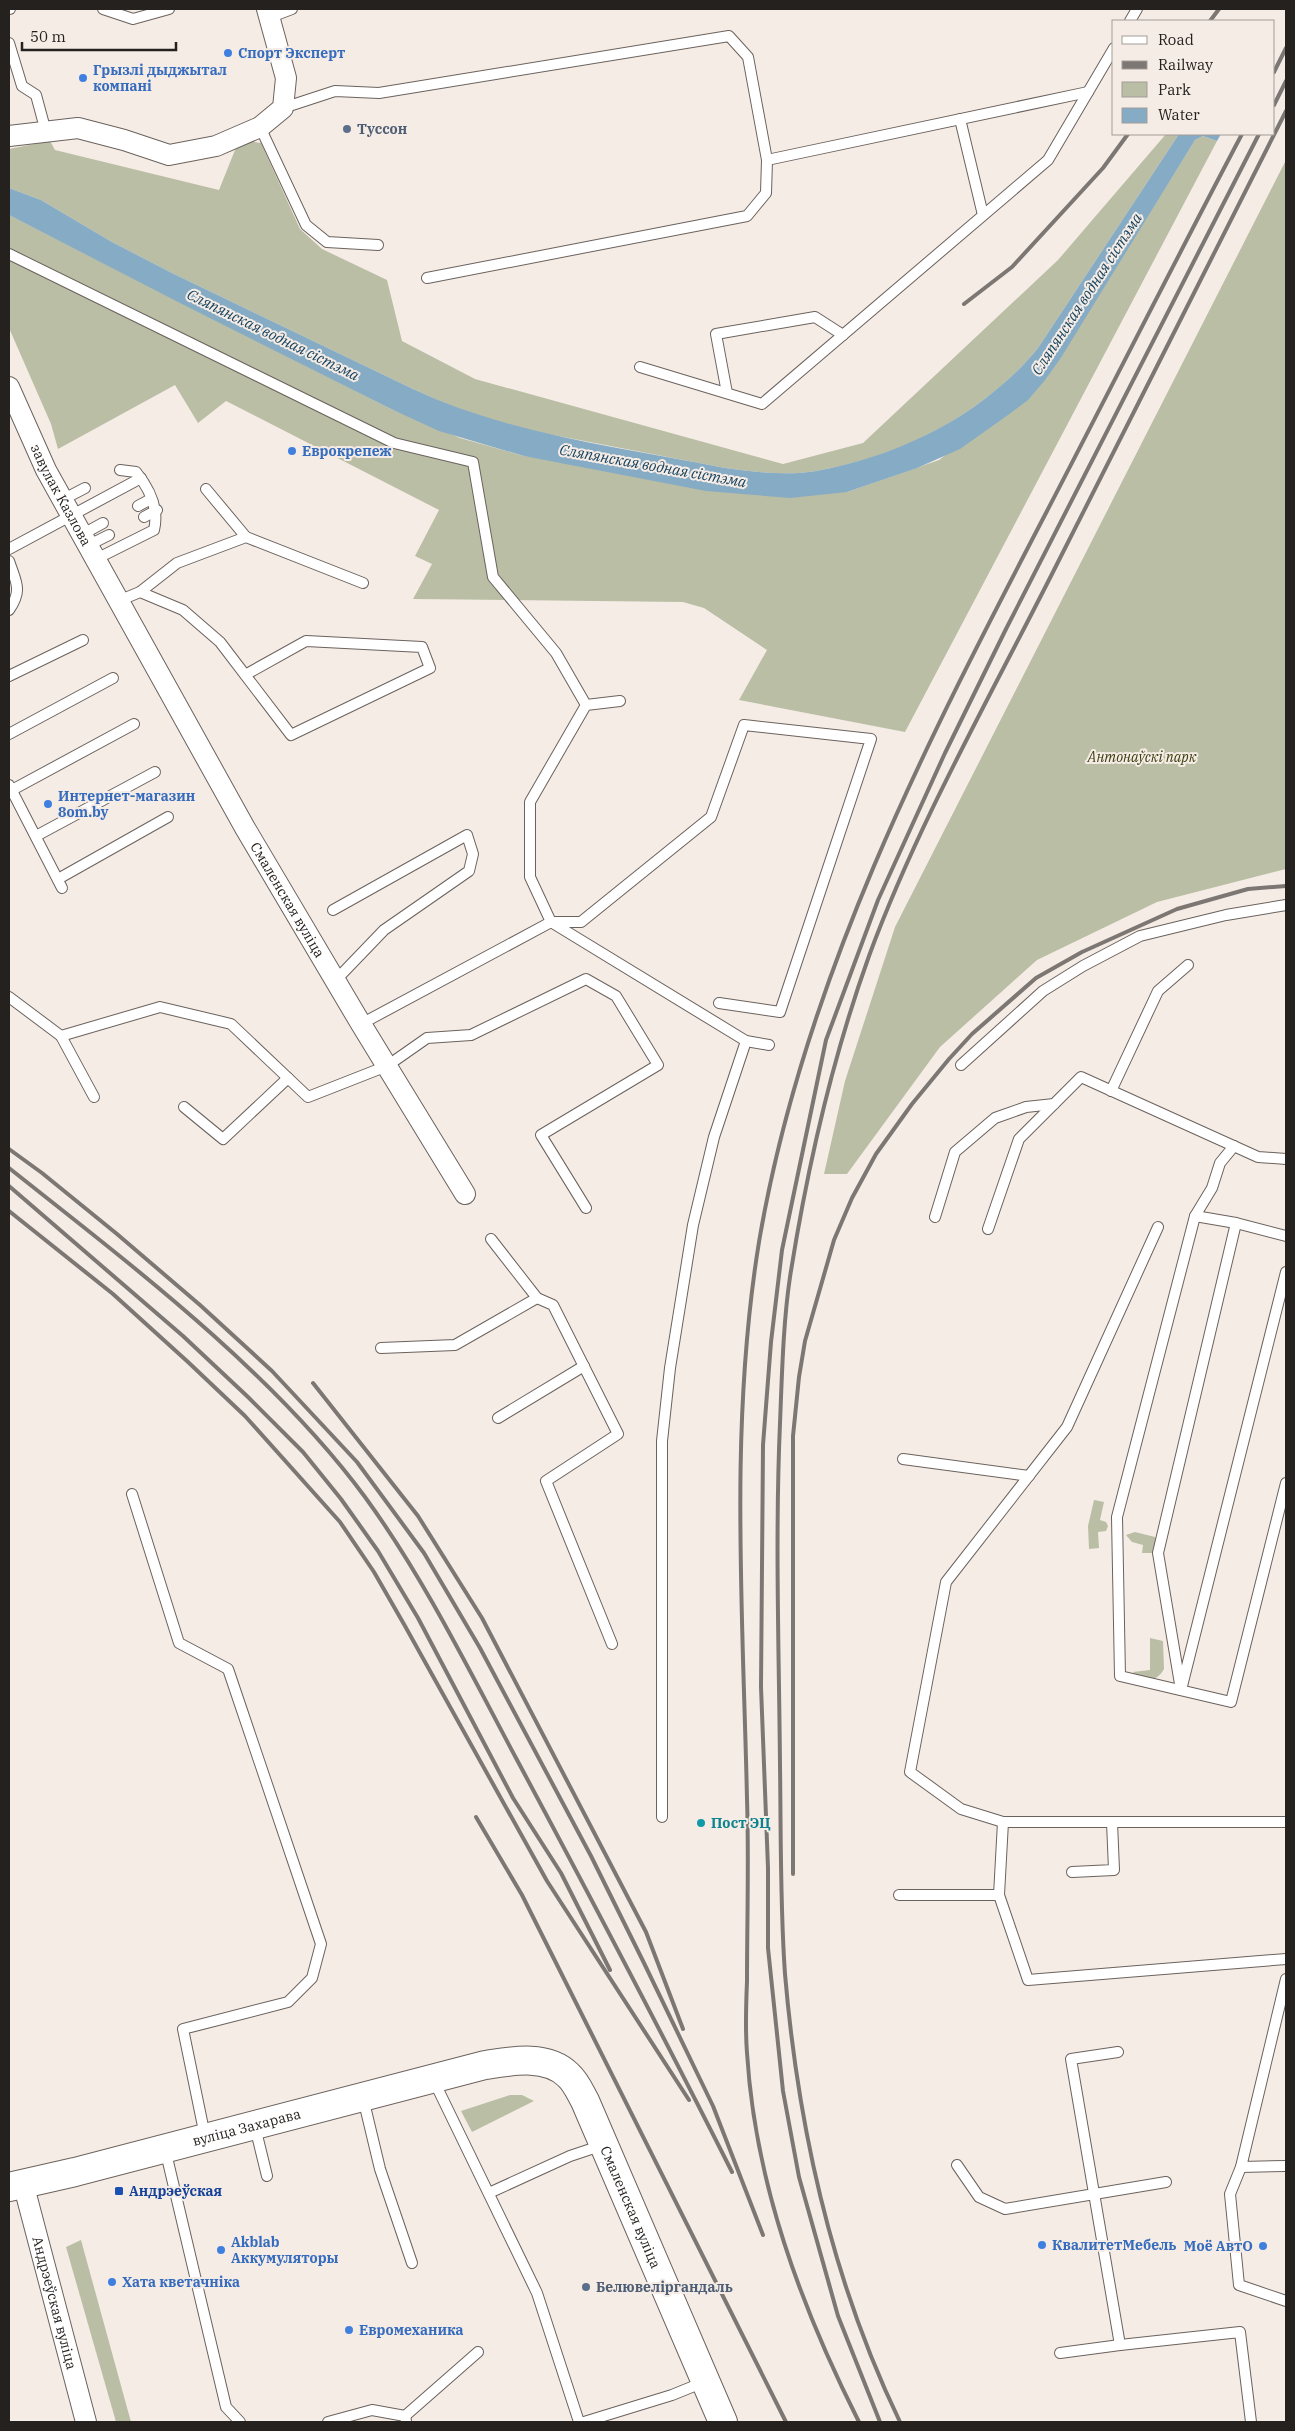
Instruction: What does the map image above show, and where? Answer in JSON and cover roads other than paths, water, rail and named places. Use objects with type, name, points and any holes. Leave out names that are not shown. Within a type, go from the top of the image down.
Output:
[{"type":"main road","name":"Смаленская вуліца","points":[[485,2065],[526,2060],[546,2064],[567,2073],[585,2101],[723,2422]]},
{"type":"main road","name":"вуліца Захарава","points":[[16,2185],[485,2065]]},
{"type":"street","points":[[9,136],[78,128],[124,140],[169,155],[216,146],[260,127],[283,108],[286,78],[269,13]]},
{"type":"street","name":"завулак Казлова","points":[[9,388],[46,470],[118,601]]},
{"type":"street","name":"Смаленская вуліца","points":[[118,601],[240,820],[335,981],[465,1194]]},
{"type":"street","name":"Андрэеўская вуліца","points":[[16,2185],[86,2422]]},
{"type":"lane","points":[[104,9],[133,19],[169,9]]},
{"type":"lane","points":[[269,13],[292,9]]},
{"type":"lane","points":[[1131,20],[1137,9]]},
{"type":"lane","points":[[283,108],[335,92],[379,93],[729,36],[748,57],[767,160],[766,193],[747,216],[427,278]]},
{"type":"lane","points":[[9,43],[22,86],[36,95],[46,132]]},
{"type":"lane","points":[[640,366],[762,404],[1048,160],[1112,51]]},
{"type":"lane","points":[[767,160],[1088,92]]},
{"type":"lane","points":[[960,119],[983,216]]},
{"type":"lane","points":[[260,127],[306,225],[327,242],[378,246]]},
{"type":"lane","points":[[9,254],[394,443],[473,462],[493,577],[556,653],[586,705]]},
{"type":"lane","points":[[727,393],[716,334],[815,317],[843,334]]},
{"type":"lane","points":[[87,547],[154,530],[157,510],[141,478],[136,472],[120,470]]},
{"type":"lane","points":[[66,507],[141,478]]},
{"type":"lane","points":[[9,548],[66,507],[86,488]]},
{"type":"lane","points":[[206,489],[246,536],[363,583]]},
{"type":"lane","points":[[138,506],[151,499]]},
{"type":"lane","points":[[144,517],[157,510]]},
{"type":"lane","points":[[87,547],[104,523]]},
{"type":"lane","points":[[87,547],[109,535]]},
{"type":"lane","points":[[118,601],[140,592],[177,563],[246,536]]},
{"type":"lane","points":[[9,561],[18,589],[16,601],[9,610]]},
{"type":"lane","points":[[140,592],[183,610],[220,642],[245,675],[291,735],[430,668],[422,647],[306,641],[245,675]]},
{"type":"lane","points":[[9,676],[83,640]]},
{"type":"lane","points":[[9,734],[113,678]]},
{"type":"lane","points":[[586,705],[620,701]]},
{"type":"lane","points":[[586,705],[530,802],[530,877],[551,922],[746,1041],[769,1045]]},
{"type":"lane","points":[[134,724],[10,788],[60,884],[168,817]]},
{"type":"lane","points":[[361,1024],[551,922],[581,922],[711,817],[744,725],[871,739],[780,1012],[719,1003]]},
{"type":"lane","points":[[36,836],[155,772]]},
{"type":"lane","points":[[334,910],[467,835],[473,854],[469,871],[384,930],[335,981]]},
{"type":"lane","points":[[961,1065],[1043,991],[1083,966],[1140,936],[1226,915],[1286,905]]},
{"type":"lane","points":[[1111,1091],[1158,991],[1188,965]]},
{"type":"lane","points":[[61,1036],[160,1007],[231,1024],[308,1097],[387,1066],[427,1038],[471,1036],[586,979],[616,996],[658,1065],[542,1135],[586,1208]]},
{"type":"lane","points":[[9,994],[61,1036],[94,1097]]},
{"type":"lane","points":[[662,1817],[662,1441],[670,1368],[693,1225],[714,1137],[746,1041]]},
{"type":"lane","points":[[988,1229],[1019,1139],[1081,1077],[1258,1157],[1286,1159]]},
{"type":"lane","points":[[184,1108],[222,1139],[288,1078]]},
{"type":"lane","points":[[936,1217],[955,1152],[995,1118],[1026,1107],[1054,1104]]},
{"type":"lane","points":[[1234,1146],[1220,1163],[1212,1188],[1195,1216],[1117,1517],[1120,1676],[1231,1702],[1286,1483]]},
{"type":"lane","points":[[1195,1216],[1236,1223],[1286,1236]]},
{"type":"lane","points":[[1181,1690],[1158,1553],[1236,1223]]},
{"type":"lane","points":[[1158,1227],[1107,1334],[1067,1427],[946,1582],[910,1772],[961,1809],[1003,1822],[1286,1822]]},
{"type":"lane","points":[[490,1239],[537,1298],[553,1306],[618,1434],[546,1481],[612,1644]]},
{"type":"lane","points":[[1181,1690],[1286,1272]]},
{"type":"lane","points":[[381,1348],[455,1345],[537,1298]]},
{"type":"lane","points":[[498,1418],[584,1366]]},
{"type":"lane","points":[[903,1459],[1029,1476]]},
{"type":"lane","points":[[132,1494],[180,1643],[228,1669],[321,1944],[312,1978],[288,2002],[183,2029],[205,2138]]},
{"type":"lane","points":[[1003,1822],[999,1895],[1028,1980],[1286,1959]]},
{"type":"lane","points":[[1072,1872],[1114,1870],[1112,1822]]},
{"type":"lane","points":[[899,1895],[999,1895]]},
{"type":"lane","points":[[1286,1979],[1241,2167],[1230,2194],[1239,2285],[1286,2301]]},
{"type":"lane","points":[[1118,2052],[1071,2059],[1120,2345]]},
{"type":"lane","points":[[432,2078],[537,2293],[579,2422]]},
{"type":"lane","points":[[362,2097],[380,2169],[412,2263]]},
{"type":"lane","points":[[255,2125],[267,2176]]},
{"type":"lane","points":[[489,2193],[570,2156],[604,2144]]},
{"type":"lane","points":[[164,2148],[226,2407],[240,2422]]},
{"type":"lane","points":[[958,2165],[979,2197],[1005,2209],[1166,2182]]},
{"type":"lane","points":[[1241,2167],[1286,2166]]},
{"type":"lane","points":[[1060,2353],[1240,2332],[1251,2422]]},
{"type":"lane","points":[[328,2422],[372,2410],[405,2419],[478,2352]]},
{"type":"lane","points":[[584,2422],[672,2395],[706,2382]]},
{"type":"water","name":"Сляпянская водная сістэма","points":[[1178,135],[1220,135],[1217,141],[1203,136],[1195,140],[1062,356],[1028,400],[960,449],[917,468],[847,492],[790,498],[706,491],[524,456],[439,431],[391,409],[9,215],[9,188],[41,200],[112,242],[174,274],[450,405],[488,418],[566,438],[725,468],[771,473],[794,473],[816,471],[879,455],[939,429],[966,412],[1016,372],[1038,348]]},
{"type":"railway","points":[[1211,20],[1219,9]]},
{"type":"railway","points":[[1275,70],[1286,48]]},
{"type":"railway","points":[[1275,103],[1286,81]]},
{"type":"railway","points":[[1275,133],[1286,111]]},
{"type":"railway","points":[[964,304],[1012,267],[1103,168],[1127,135]]},
{"type":"railway","points":[[859,2422],[818,2334],[784,2243],[760,2149],[747,2053],[748,1844],[741,1589],[741,1450],[744,1380],[759,1242],[779,1145],[806,1050],[838,957],[874,866],[914,775],[957,686],[1241,135]]},
{"type":"railway","points":[[880,2422],[838,2316],[799,2177],[783,2091],[768,1948],[768,1868],[761,1687],[763,1445],[771,1342],[782,1250],[826,1040],[878,900],[945,753],[1006,629],[1258,135]]},
{"type":"railway","points":[[900,2422],[876,2369],[856,2315],[822,2203],[799,2089],[785,1974],[781,1870],[778,1509],[784,1331],[790,1277],[804,1196],[832,1074],[869,956],[888,907],[932,809],[1274,135]]},
{"type":"railway","points":[[793,1874],[793,1436],[805,1341],[834,1240],[852,1198],[876,1154],[912,1104],[949,1059],[972,1034],[1036,978],[1082,952],[1177,909],[1248,889],[1286,886]]},
{"type":"railway","points":[[9,1149],[42,1173],[117,1234],[200,1305],[272,1371],[357,1462],[424,1553],[480,1648],[591,1856],[713,2106],[763,2235]]},
{"type":"railway","points":[[9,1168],[151,1281],[244,1363],[288,1406],[365,1497],[407,1560],[463,1658],[626,1965],[732,2172]]},
{"type":"railway","points":[[9,1186],[183,1336],[248,1397],[303,1452],[341,1499],[378,1551],[418,1618],[513,1798],[561,1873],[610,1970]]},
{"type":"railway","points":[[9,1211],[113,1294],[188,1362],[245,1416],[340,1522],[374,1572],[547,1881],[689,2100]]},
{"type":"railway","points":[[313,1383],[418,1516],[482,1618],[646,1932],[683,2029]]},
{"type":"railway","points":[[476,1817],[522,1895],[786,2422]]},
{"type":"place","name":"Спорт Эксперт","points":[[228,53]]},
{"type":"place","name":"Грызлі дыджытал компані","points":[[83,78]]},
{"type":"place","name":"Туссон","points":[[347,129]]},
{"type":"place","name":"Еврокрепеж","points":[[292,451]]},
{"type":"place","name":"Интернет-магазин 8om.by","points":[[48,804]]},
{"type":"place","name":"Пост ЭЦ","points":[[701,1823]]},
{"type":"place","name":"Андрэеўская","points":[[119,2191]]},
{"type":"place","name":"КвалитетМебель","points":[[1042,2245]]},
{"type":"place","name":"Моё АвтО","points":[[1263,2246]]},
{"type":"place","name":"Akblab Аккумуляторы","points":[[221,2250]]},
{"type":"place","name":"Хата кветачніка","points":[[112,2282]]},
{"type":"place","name":"Белювеліргандаль","points":[[586,2287]]},
{"type":"place","name":"Евромеханика","points":[[349,2330]]},
{"type":"park label","name":"Антонаўскі парк","points":[[1142,757]]}]
